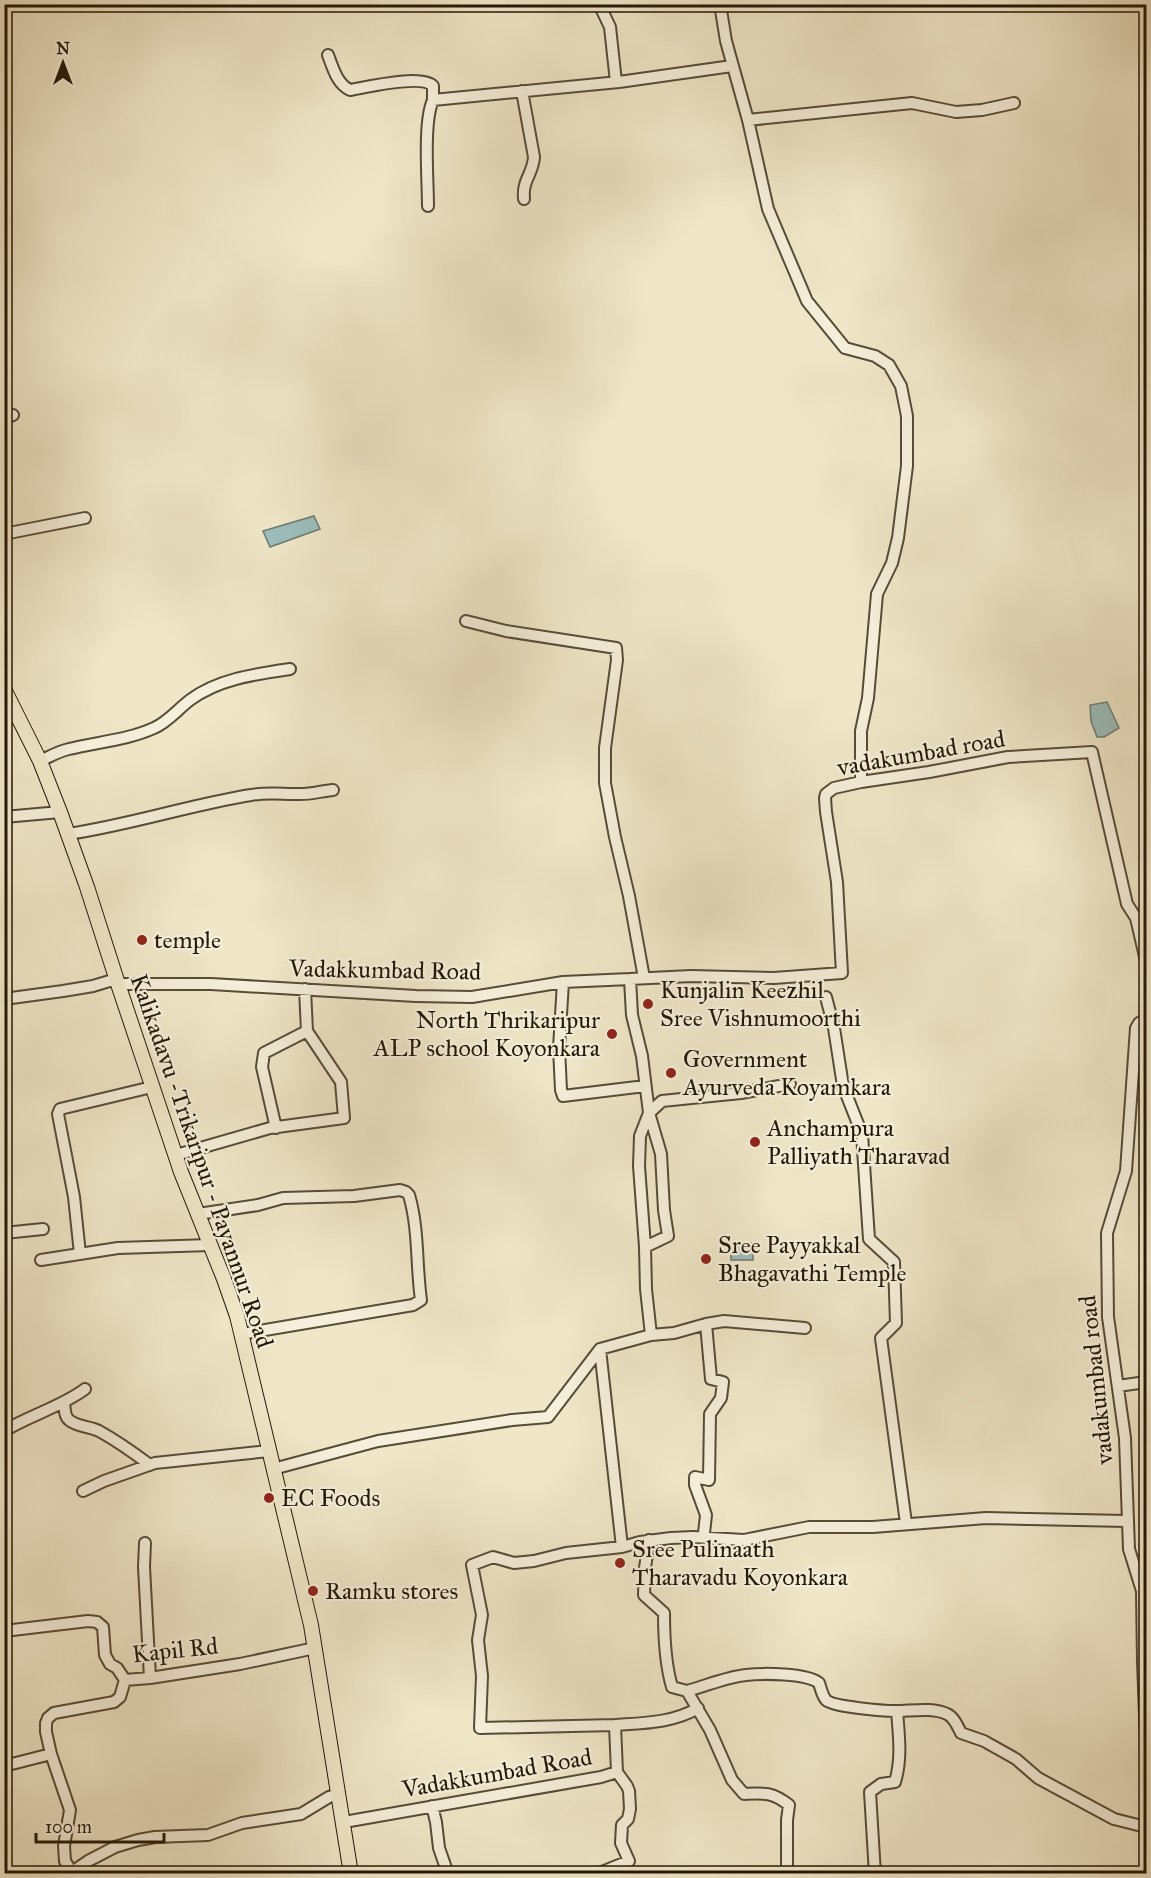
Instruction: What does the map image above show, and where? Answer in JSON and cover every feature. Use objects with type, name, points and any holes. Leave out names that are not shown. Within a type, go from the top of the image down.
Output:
[{"type":"main road","name":"Kalikadavu -Trikaripur - Payannur Road","points":[[4,689],[40,761],[60,812],[181,1172],[227,1289],[241,1334],[311,1625],[351,1874]]},
{"type":"street","points":[[599,4],[610,27],[616,82]]},
{"type":"street","points":[[720,4],[732,66],[748,120],[768,209],[807,301],[845,348],[875,356],[889,365],[902,386],[907,416],[907,466],[898,538],[892,563],[877,594],[868,698],[861,731],[861,782]]},
{"type":"street","points":[[328,55],[339,80],[344,87],[350,90],[412,81],[430,82],[433,86],[427,139],[428,206]]},
{"type":"street","points":[[433,100],[616,82],[732,66]]},
{"type":"street","points":[[522,91],[534,157],[534,166],[525,180],[524,199]]},
{"type":"street","points":[[748,120],[912,103],[956,112],[981,110],[1014,103]]},
{"type":"street","points":[[4,534],[85,518]]},
{"type":"street","points":[[466,621],[506,631],[616,648],[617,660],[605,748],[605,783],[644,978]]},
{"type":"street","points":[[40,761],[67,749],[154,728],[190,700],[225,682],[254,674],[290,669]]},
{"type":"street","name":"vadakumbad road","points":[[630,979],[691,976],[774,978],[842,973],[837,882],[826,794],[834,788],[861,782],[1008,758],[1092,752],[1127,904],[1136,918],[1146,961]]},
{"type":"street","points":[[68,834],[94,830],[191,806],[253,795],[284,792],[306,794],[333,790]]},
{"type":"street","points":[[4,817],[60,812]]},
{"type":"street","points":[[630,979],[632,1016],[642,1056],[649,1113],[661,1154],[668,1236],[645,1247]]},
{"type":"street","name":"Vadakkumbad Road","points":[[4,999],[117,981],[472,997],[563,982],[630,979]]},
{"type":"street","points":[[563,982],[559,1048],[563,1096],[645,1086]]},
{"type":"street","points":[[176,1155],[276,1128],[344,1118],[341,1082],[307,1031],[305,989]]},
{"type":"street","points":[[826,997],[834,1028],[843,1086],[862,1134],[869,1239],[894,1262],[896,1323],[881,1338],[906,1523]]},
{"type":"street","name":"vadakumbad road","points":[[1146,1019],[1136,1028],[1126,1171],[1107,1233],[1108,1317],[1125,1438],[1129,1549],[1142,1591],[1146,1743]]},
{"type":"street","points":[[276,1128],[262,1067],[264,1053],[307,1031]]},
{"type":"street","points":[[651,1335],[639,1166],[640,1136],[649,1113],[662,1101],[741,1093],[790,1084]]},
{"type":"street","points":[[80,1254],[74,1197],[58,1114],[60,1108],[152,1087]]},
{"type":"street","points":[[198,1214],[258,1205],[283,1198],[354,1196],[400,1190],[410,1195],[421,1300],[413,1305],[241,1334]]},
{"type":"street","points":[[4,1233],[43,1230]]},
{"type":"street","points":[[42,1260],[118,1248],[210,1245]]},
{"type":"street","points":[[273,1468],[378,1441],[513,1420],[548,1417],[600,1349],[651,1335],[674,1333],[724,1321],[805,1328]]},
{"type":"street","points":[[704,1533],[706,1515],[695,1485],[695,1477],[709,1480],[710,1414],[721,1398],[723,1382],[711,1379],[706,1324]]},
{"type":"street","points":[[600,1349],[622,1547],[650,1540],[693,1537],[744,1540],[809,1527],[873,1527],[986,1518],[1127,1521]]},
{"type":"street","points":[[1118,1386],[1146,1382]]},
{"type":"street","points":[[4,1431],[73,1398],[85,1389]]},
{"type":"street","points":[[64,1402],[66,1417],[69,1420],[100,1431],[150,1465]]},
{"type":"street","points":[[83,1491],[150,1465],[269,1451]]},
{"type":"street","points":[[650,1540],[645,1568],[644,1595],[664,1613],[664,1642],[672,1687],[687,1691],[746,1675],[787,1675],[813,1678],[819,1683],[821,1692],[828,1702],[839,1706],[897,1711],[923,1709],[948,1714],[961,1733],[984,1741],[1016,1759],[1038,1778],[1062,1792],[1114,1819],[1146,1827]]},
{"type":"street","points":[[145,1543],[144,1567],[150,1678]]},
{"type":"street","name":"Vadakkumbad Road","points":[[344,1822],[601,1777],[617,1772],[615,1725],[480,1728],[482,1676],[478,1640],[482,1615],[472,1565],[493,1557],[514,1563],[534,1562],[566,1553],[622,1547]]},
{"type":"street","name":"Kapil Rd","points":[[4,1631],[88,1621],[97,1622],[103,1627],[105,1655],[125,1680],[240,1665],[315,1648]]},
{"type":"street","points":[[125,1680],[120,1697],[114,1702],[54,1713],[46,1723],[51,1754],[70,1810],[64,1846],[65,1861],[73,1873],[88,1861],[115,1847],[138,1840],[208,1835],[242,1823],[302,1814],[329,1797],[339,1794]]},
{"type":"street","points":[[687,1691],[698,1708],[732,1780],[740,1790],[744,1794],[767,1792],[789,1805],[787,1874]]},
{"type":"street","points":[[615,1725],[657,1722],[698,1708]]},
{"type":"street","points":[[875,1874],[870,1791],[881,1784],[895,1782],[899,1769],[900,1749],[897,1711]]},
{"type":"street","points":[[4,1766],[51,1754]]},
{"type":"street","points":[[597,1874],[628,1861],[621,1843],[622,1825],[628,1819],[630,1809],[628,1791],[617,1772]]},
{"type":"street","points":[[432,1806],[439,1848],[448,1874]]},
{"type":"water","points":[[314,516],[320,529],[270,547],[263,531]]},
{"type":"water","points":[[1107,702],[1119,728],[1104,737],[1097,737],[1091,721],[1090,705]]},
{"type":"water","points":[[731,1243],[753,1243],[753,1260],[731,1260]]},
{"type":"place","name":"temple","points":[[142,940]]},
{"type":"place","name":"Kunjalin Keezhil Sree Vishnumoorthi","points":[[648,1004]]},
{"type":"place","name":"North Thrikaripur ALP school Koyonkara","points":[[612,1034]]},
{"type":"place","name":"Government Ayurveda Koyamkara","points":[[671,1073]]},
{"type":"place","name":"Anchampura Palliyath Tharavad","points":[[755,1142]]},
{"type":"place","name":"Sree Payyakkal Bhagavathi Temple","points":[[706,1259]]},
{"type":"place","name":"EC Foods","points":[[269,1498]]},
{"type":"place","name":"Sree Pulinaath Tharavadu Koyonkara","points":[[620,1563]]},
{"type":"place","name":"Ramku stores","points":[[313,1591]]}]
